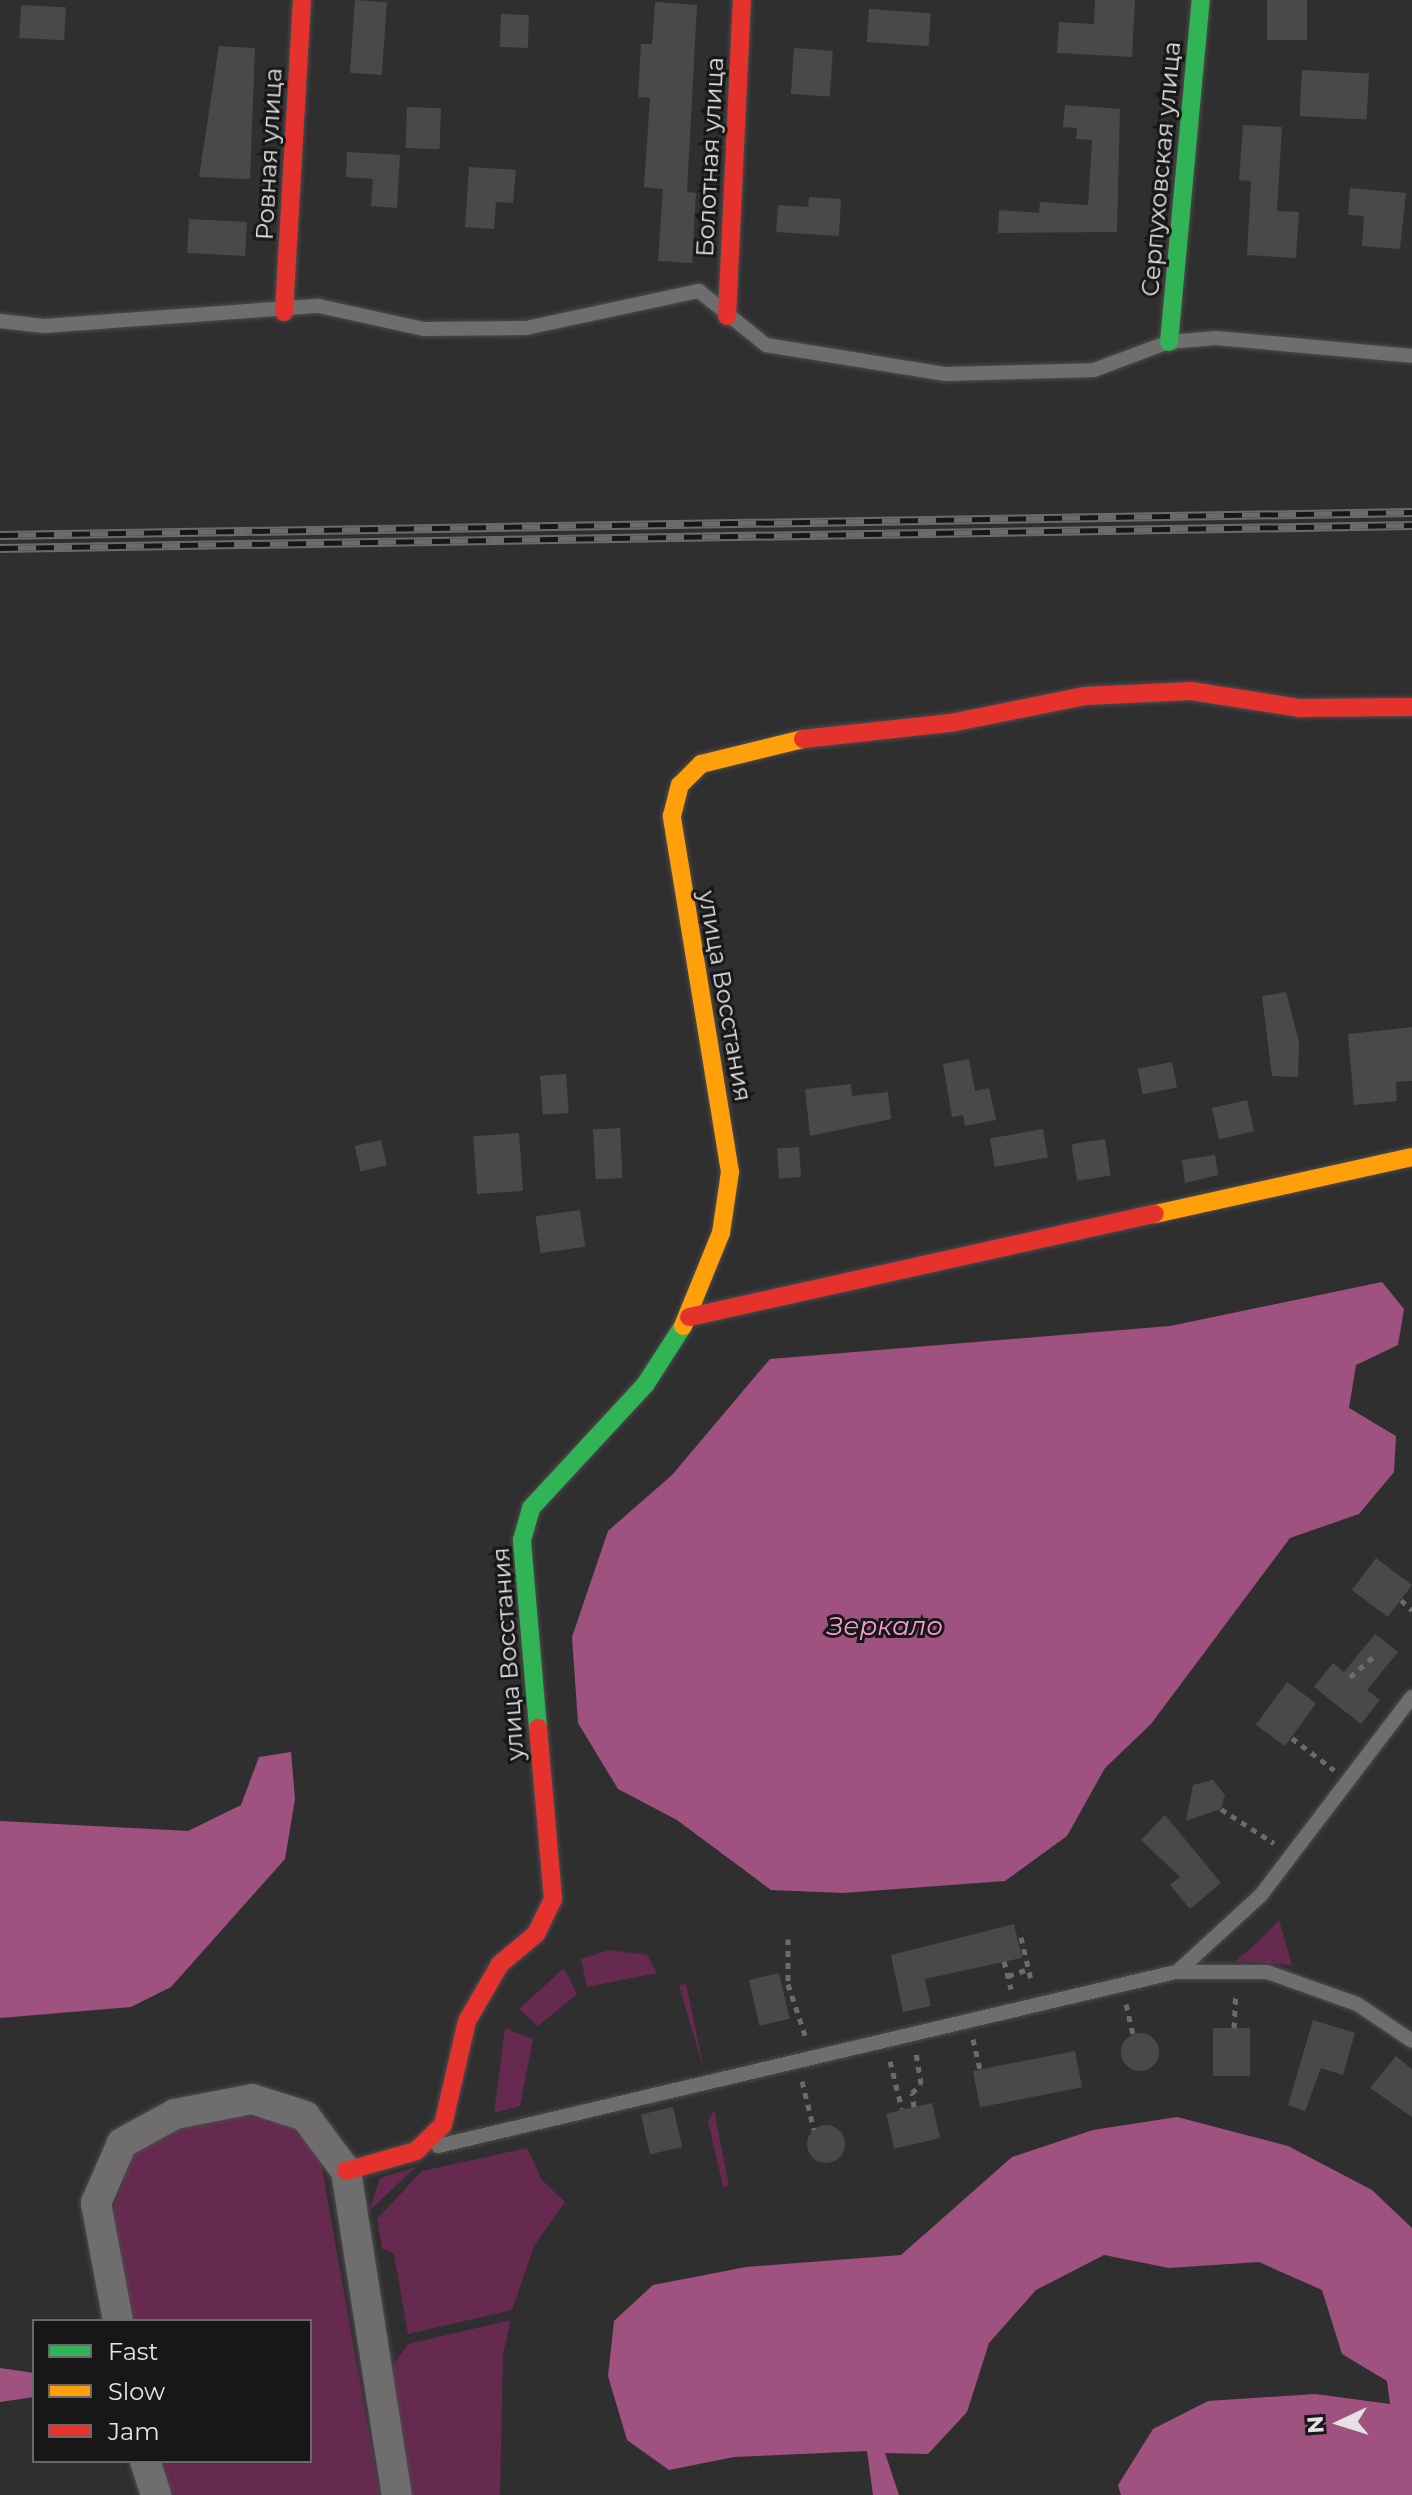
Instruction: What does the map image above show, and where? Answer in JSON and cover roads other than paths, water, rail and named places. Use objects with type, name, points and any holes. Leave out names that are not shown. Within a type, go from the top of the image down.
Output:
[{"type":"street","name":"Ровная улица","points":[[284,312],[302,0]]},
{"type":"street","name":"Болотная улица","points":[[727,316],[742,0]]},
{"type":"street","name":"Серпуховская улица","points":[[1169,342],[1201,0]]},
{"type":"street","name":"улица Восстания","points":[[416,2151],[443,2125],[456,2053],[483,1992],[500,1964],[536,1934],[553,1899],[522,1540],[531,1508],[645,1385],[689,1317],[721,1233],[730,1172],[672,816],[680,785],[701,764],[817,736],[951,723],[1085,696],[1191,691],[1299,708],[1412,707]]},
{"type":"street","points":[[689,1317],[1412,1157]]},
{"type":"street","points":[[118,2319],[96,2203],[122,2143],[146,2126],[252,2099],[280,2104],[320,2129],[346,2171],[397,2495]]},
{"type":"street","points":[[346,2171],[416,2151]]},
{"type":"street","points":[[146,2463],[156,2495]]},
{"type":"lane","points":[[0,321],[44,326],[284,312],[319,306],[424,329],[526,328],[699,291],[766,345],[946,374],[1094,370],[1169,342],[1216,338],[1412,356]]},
{"type":"lane","points":[[1176,1972],[1233,1928],[1412,1697]]},
{"type":"lane","points":[[416,2151],[1176,1972],[1267,1972],[1357,2004],[1412,2041]]},
{"type":"water","name":"Зеркало","points":[[1382,1282],[1404,1309],[1398,1345],[1356,1365],[1349,1408],[1396,1436],[1394,1472],[1359,1514],[1290,1538],[1151,1724],[1105,1768],[1067,1836],[1005,1881],[843,1893],[771,1890],[677,1820],[618,1789],[578,1723],[572,1637],[608,1531],[672,1475],[770,1359],[1170,1326]]},
{"type":"water","points":[[291,1752],[295,1799],[285,1859],[171,1987],[131,2007],[0,2018],[0,1821],[188,1831],[241,1805],[259,1757]]},
{"type":"water","points":[[1177,2117],[1288,2146],[1372,2190],[1412,2228],[1412,2495],[1121,2495],[1118,2485],[1153,2429],[1208,2401],[1315,2394],[1390,2404],[1387,2381],[1342,2354],[1322,2290],[1259,2262],[1169,2268],[1104,2255],[1036,2290],[989,2343],[967,2412],[928,2454],[885,2453],[899,2495],[873,2495],[867,2451],[734,2457],[669,2470],[627,2440],[608,2376],[614,2321],[653,2285],[746,2267],[901,2255],[1012,2157],[1093,2130]]},
{"type":"water","points":[[0,2368],[32,2373],[32,2397],[0,2402]]},
{"type":"railway","points":[[0,535],[1412,512]]},
{"type":"railway","points":[[0,548],[1412,525]]}]
